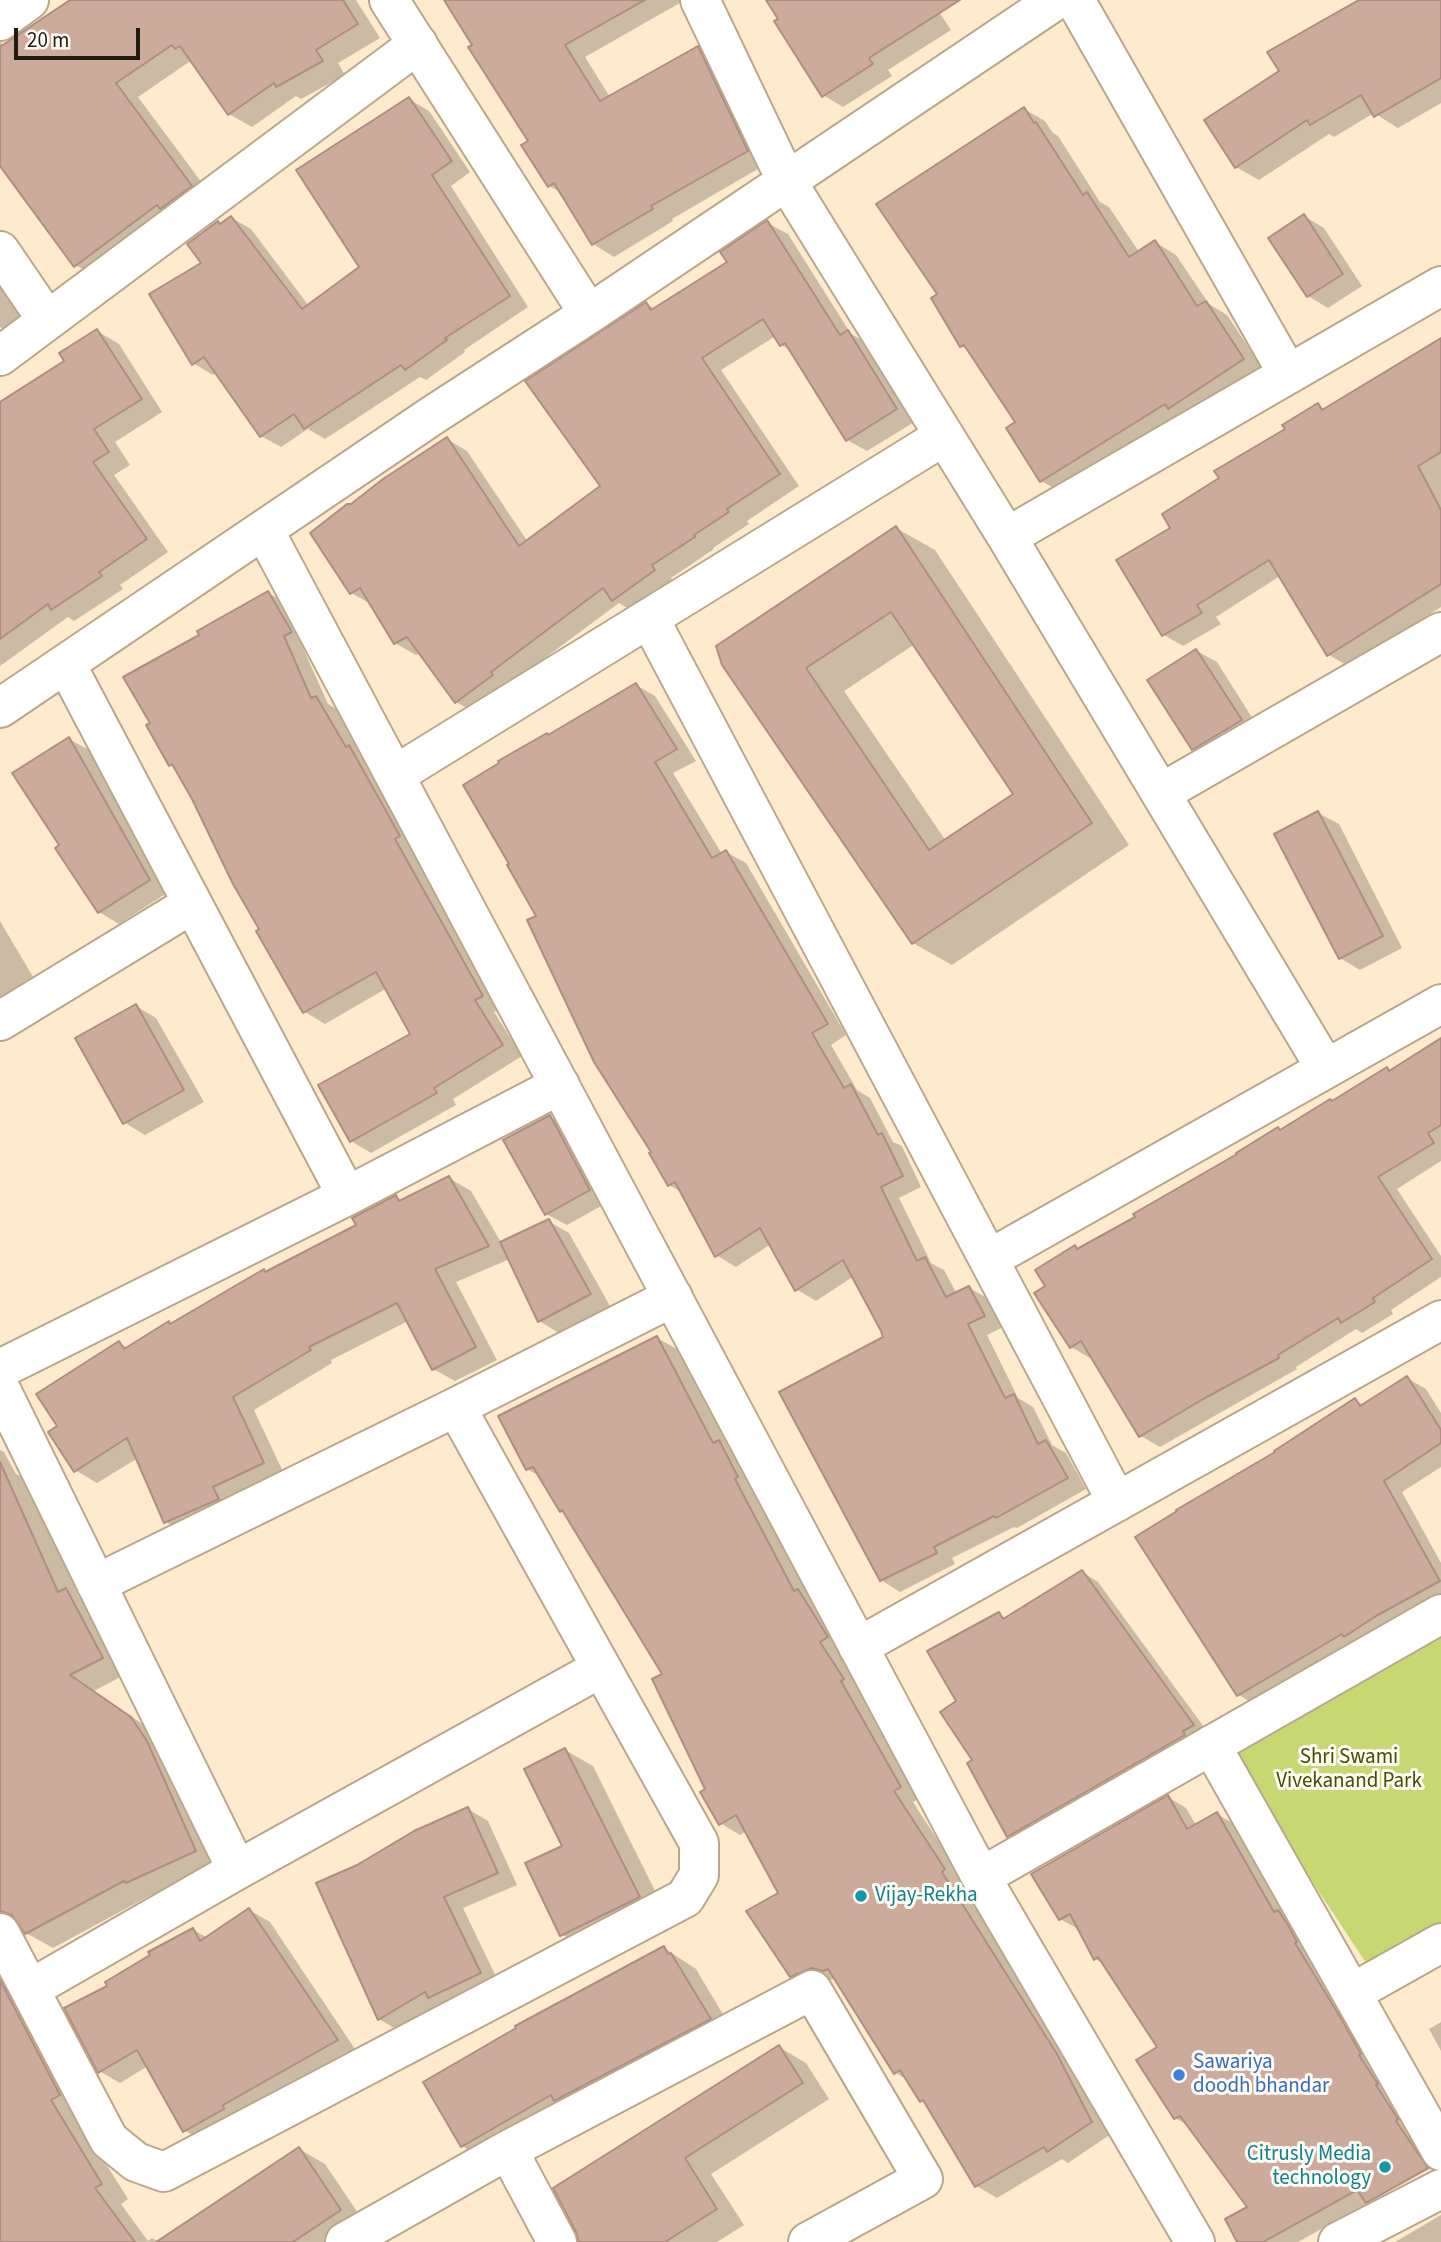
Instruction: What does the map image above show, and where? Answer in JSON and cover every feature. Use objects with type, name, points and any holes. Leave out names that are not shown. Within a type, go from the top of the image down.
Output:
[{"type":"street","points":[[0,21],[29,0]]},
{"type":"street","points":[[389,0],[589,314]]},
{"type":"street","points":[[699,0],[786,180],[1007,537],[1326,1069]]},
{"type":"street","points":[[0,708],[433,415],[589,314],[1056,0]]},
{"type":"street","points":[[1075,0],[1289,374]]},
{"type":"street","points":[[0,356],[418,44]]},
{"type":"street","points":[[0,251],[47,320]]},
{"type":"street","points":[[1007,537],[1441,286]]},
{"type":"street","points":[[395,775],[944,436]]},
{"type":"street","points":[[264,530],[981,1877],[1195,2242]]},
{"type":"street","points":[[649,618],[1117,1502]]},
{"type":"street","points":[[1161,793],[1441,632]]},
{"type":"street","points":[[66,664],[347,1196]]},
{"type":"street","points":[[0,1021],[192,904]]},
{"type":"street","points":[[989,1259],[1441,1004]]},
{"type":"street","points":[[0,1369],[347,1196],[560,1085]]},
{"type":"street","points":[[96,1584],[456,1408],[673,1297]]},
{"type":"street","points":[[858,1647],[1441,1320]]},
{"type":"street","points":[[0,1388],[237,1870]]},
{"type":"street","points":[[0,1933],[109,2140],[135,2162],[164,2172],[685,1898],[699,1875],[699,1843],[456,1408]]},
{"type":"street","points":[[981,1877],[1441,1614]]},
{"type":"street","points":[[30,1989],[237,1870],[601,1668]]},
{"type":"street","points":[[1212,1745],[1441,2151]]},
{"type":"street","points":[[1352,1993],[1441,1943]]},
{"type":"street","points":[[345,2242],[508,2150],[812,1990],[923,2179],[808,2242]]},
{"type":"street","points":[[508,2150],[557,2242]]},
{"type":"street","points":[[1338,2242],[1441,2189]]},
{"type":"green space","name":"Shri Swami Vivekanand Park","points":[[1441,1615],[1441,1955],[1384,1990],[1216,1736]]},
{"type":"building","points":[[70,0],[343,0],[358,24],[316,50],[323,61],[276,87],[274,83],[228,115],[180,46],[175,49],[172,45],[116,83],[192,186],[160,209],[157,205],[74,267],[0,166],[0,47]]},
{"type":"building","points":[[444,0],[645,0],[565,45],[600,101],[698,46],[748,151],[651,206],[653,209],[592,245],[554,183],[548,187],[521,145],[528,141],[468,47],[472,45]]},
{"type":"building","points":[[766,0],[960,0],[869,58],[873,64],[822,97],[774,21],[778,19]]},
{"type":"building","points":[[1359,0],[1441,0],[1441,78],[1374,117],[1361,95],[1310,125],[1307,120],[1235,168],[1204,120],[1279,71],[1267,52]]},
{"type":"building","points":[[409,97],[452,161],[432,175],[510,296],[445,338],[447,340],[405,370],[401,365],[304,429],[294,414],[260,437],[204,357],[192,365],[149,294],[201,263],[187,244],[218,221],[220,224],[231,216],[302,309],[359,267],[296,170]]},
{"type":"building","points":[[1024,107],[1083,195],[1087,192],[1129,257],[1155,240],[1197,306],[1206,301],[1244,359],[1168,409],[1165,404],[1040,482],[1006,428],[1015,422],[964,345],[960,347],[931,298],[937,294],[876,204]]},
{"type":"building","points":[[1304,214],[1343,274],[1307,297],[1268,238]]},
{"type":"building","points":[[767,220],[840,335],[848,330],[897,409],[846,441],[785,343],[780,346],[763,319],[702,358],[780,474],[727,509],[729,512],[652,565],[655,570],[612,601],[603,588],[491,672],[493,675],[455,703],[407,637],[394,644],[360,588],[350,594],[310,533],[347,504],[351,504],[383,479],[447,437],[519,546],[600,486],[525,381],[646,302],[651,310],[727,262],[720,252]]},
{"type":"building","points":[[97,329],[142,399],[94,429],[109,452],[93,462],[147,539],[99,572],[102,576],[51,610],[48,604],[0,639],[0,402],[64,361],[59,353]]},
{"type":"building","points":[[1441,338],[1441,452],[1418,466],[1441,510],[1441,584],[1327,656],[1269,560],[1197,605],[1202,613],[1162,636],[1116,560],[1170,528],[1162,514],[1219,478],[1214,471],[1285,429],[1282,425],[1318,403],[1322,410]]},
{"type":"building","points":[[896,526],[1092,823],[912,944],[722,665],[716,646]],"holes":[[[891,612],[1013,794],[929,850],[806,668]]]},
{"type":"building","points":[[268,591],[292,632],[284,636],[311,698],[316,696],[346,747],[349,745],[400,836],[395,839],[483,996],[475,1000],[503,1045],[434,1088],[437,1093],[350,1142],[318,1085],[410,1034],[376,972],[303,1013],[256,931],[259,929],[233,884],[192,799],[172,764],[169,766],[146,725],[150,723],[123,677],[199,635],[197,631]]},
{"type":"building","points":[[1196,649],[1242,720],[1192,750],[1147,680]]},
{"type":"building","points":[[636,683],[677,749],[655,762],[712,858],[726,850],[828,1024],[812,1033],[844,1088],[851,1084],[878,1135],[882,1133],[903,1176],[881,1187],[917,1261],[925,1257],[946,1297],[969,1286],[985,1316],[968,1324],[1005,1398],[1014,1394],[1038,1444],[1046,1440],[1068,1478],[996,1518],[994,1516],[934,1547],[937,1553],[880,1581],[779,1392],[883,1337],[881,1331],[843,1260],[795,1291],[760,1228],[715,1257],[675,1182],[668,1186],[649,1153],[651,1152],[594,1062],[527,920],[536,916],[463,785],[499,763],[498,761]]},
{"type":"building","points":[[69,737],[150,880],[98,913],[55,848],[59,845],[12,773]]},
{"type":"building","points":[[1318,811],[1383,936],[1339,959],[1274,834]]},
{"type":"building","points":[[136,1004],[184,1090],[123,1124],[75,1038]]},
{"type":"building","points":[[1441,1038],[1441,1125],[1428,1133],[1434,1143],[1378,1177],[1432,1259],[1373,1298],[1375,1302],[1341,1323],[1338,1318],[1278,1355],[1279,1358],[1139,1437],[1081,1341],[1070,1348],[1034,1293],[1045,1286],[1035,1270],[1075,1245],[1077,1249],[1135,1217],[1133,1214],[1278,1127],[1280,1130],[1387,1067],[1389,1071]]},
{"type":"building","points":[[550,1115],[590,1190],[545,1215],[503,1140]]},
{"type":"building","points":[[449,1176],[489,1246],[435,1269],[476,1347],[432,1370],[397,1303],[309,1347],[311,1350],[233,1397],[264,1463],[213,1487],[219,1499],[164,1523],[127,1438],[74,1472],[48,1432],[57,1426],[36,1394],[119,1341],[124,1349],[264,1269],[265,1272],[356,1225],[352,1218],[396,1195],[399,1201]]},
{"type":"building","points":[[549,1219],[591,1294],[538,1322],[500,1242]]},
{"type":"building","points":[[657,1336],[713,1443],[719,1440],[738,1477],[735,1479],[794,1591],[798,1589],[828,1637],[820,1642],[844,1679],[841,1681],[901,1787],[894,1791],[945,1869],[942,1872],[1057,2054],[1092,2122],[1047,2152],[1044,2147],[975,2187],[923,2100],[920,2102],[900,2070],[894,2074],[828,1969],[823,1971],[812,1968],[790,1977],[746,1911],[778,1893],[736,1815],[719,1825],[700,1792],[705,1789],[652,1679],[662,1674],[562,1510],[560,1512],[533,1467],[526,1470],[498,1416]]},
{"type":"building","points":[[1407,1376],[1441,1430],[1441,1443],[1384,1481],[1440,1581],[1344,1637],[1342,1634],[1237,1696],[1135,1537],[1275,1452],[1355,1398],[1360,1406]]},
{"type":"building","points":[[0,1462],[58,1592],[66,1588],[103,1658],[70,1675],[131,1717],[147,1741],[196,1851],[126,1883],[124,1881],[25,1934],[12,1915],[0,1911]]},
{"type":"building","points":[[1082,1570],[1194,1725],[1183,1731],[1185,1735],[1007,1837],[967,1763],[972,1760],[940,1712],[956,1701],[927,1651],[999,1612],[1003,1619]]},
{"type":"building","points":[[565,1748],[640,1897],[560,1936],[525,1863],[562,1846],[524,1769]]},
{"type":"building","points":[[1168,1795],[1187,1829],[1217,1812],[1274,1912],[1278,1910],[1288,1925],[1297,1942],[1295,1943],[1398,2119],[1396,2121],[1428,2168],[1366,2203],[1357,2190],[1263,2242],[1237,2242],[1225,2219],[1247,2207],[1180,2116],[1174,2119],[1136,2060],[1157,2047],[1098,1957],[1094,1960],[1070,1914],[1059,1920],[1031,1874]]},
{"type":"building","points":[[468,1807],[498,1873],[444,1897],[481,1973],[428,1998],[425,1992],[378,2020],[316,1883],[357,1865],[414,1831]]},
{"type":"building","points":[[249,1908],[338,2040],[223,2105],[224,2109],[183,2132],[137,2050],[98,2073],[64,2008],[107,1986],[105,1982],[150,1955],[148,1952],[193,1928],[200,1941]]},
{"type":"building","points":[[664,1946],[711,2019],[554,2101],[551,2095],[461,2147],[423,2082],[516,2028],[515,2026]]},
{"type":"building","points":[[0,1980],[60,2095],[51,2100],[102,2184],[95,2188],[135,2242],[0,2242]]},
{"type":"building","points":[[779,2045],[803,2083],[685,2158],[717,2209],[665,2242],[579,2242],[553,2188]]},
{"type":"building","points":[[299,2147],[341,2210],[293,2242],[156,2242]]},
{"type":"place","name":"Vijay-Rekha","points":[[861,1896]]},
{"type":"place","name":"Sawariya doodh bhandar","points":[[1179,2075]]},
{"type":"place","name":"Citrusly Media technology","points":[[1385,2167]]}]
